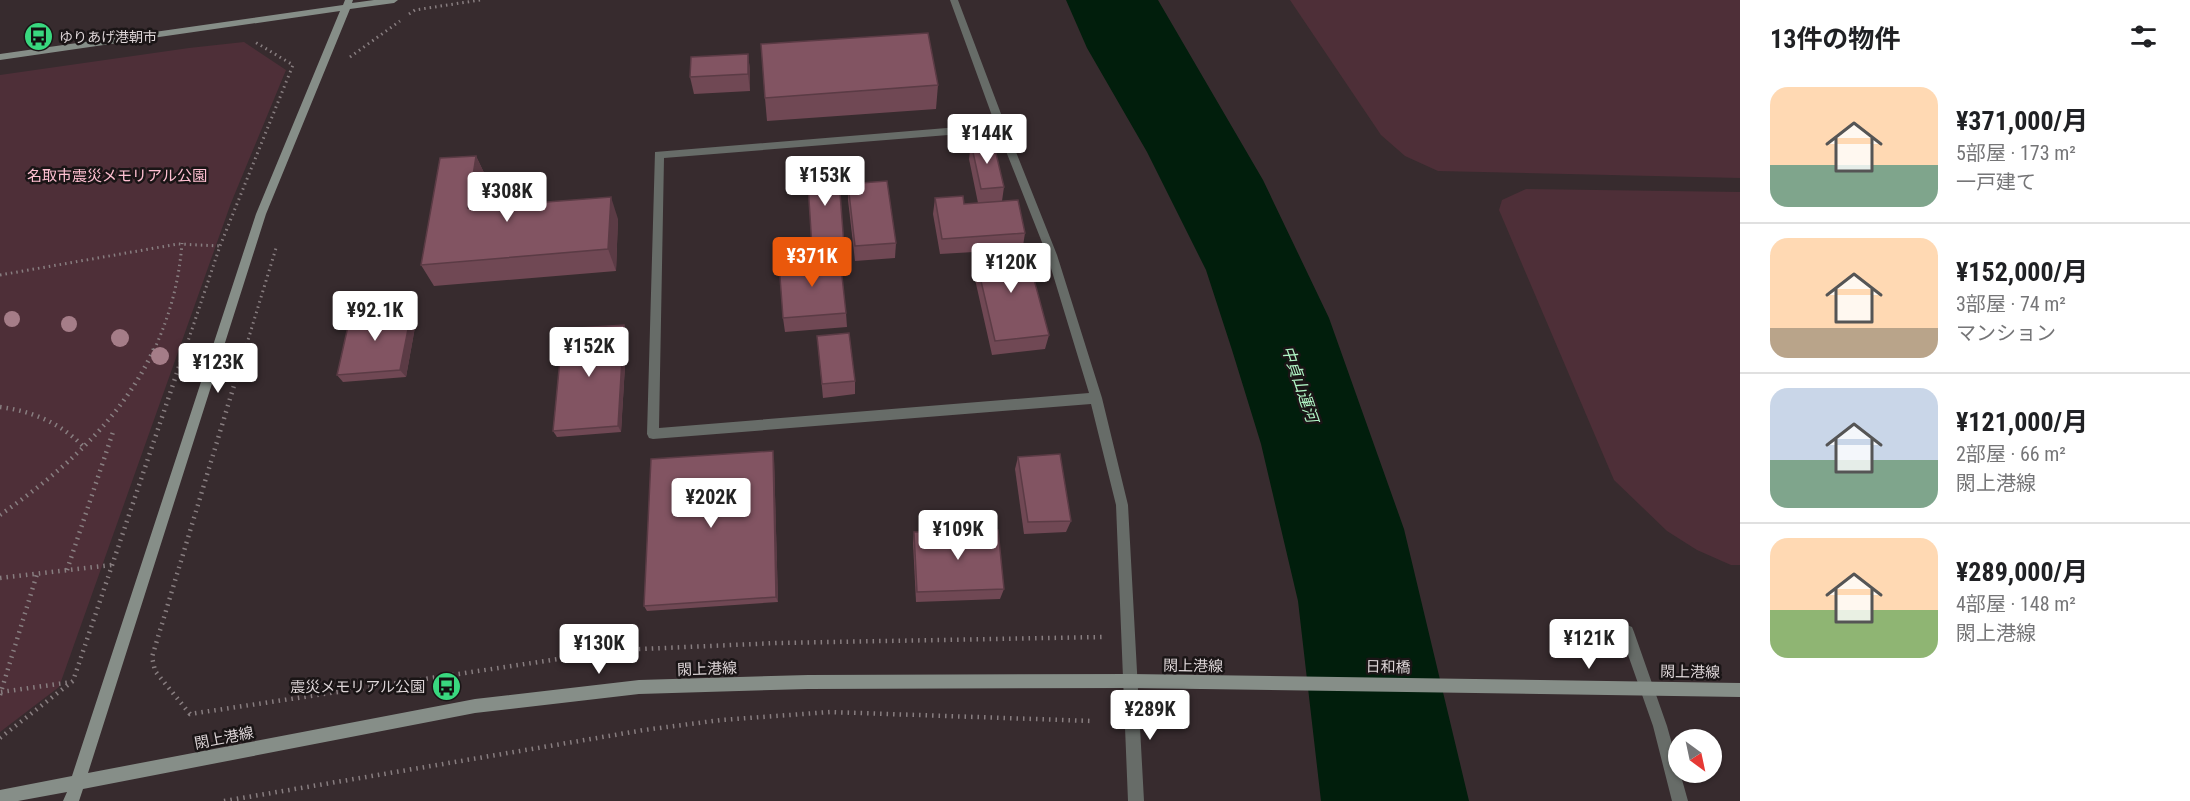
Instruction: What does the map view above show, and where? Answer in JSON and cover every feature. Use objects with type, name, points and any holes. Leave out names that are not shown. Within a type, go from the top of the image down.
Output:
[{"type":"street","points":[[0,57],[348,3],[394,0]]},
{"type":"street","points":[[954,0],[1052,255],[1096,398],[1122,505],[1136,801]]},
{"type":"street","points":[[71,801],[261,214],[348,3]]},
{"type":"street","points":[[1001,127],[659,154],[653,434],[1096,398]]},
{"type":"street","points":[[1627,632],[1660,726],[1680,801]]},
{"type":"street","name":"閖上港線","points":[[0,797],[475,706],[639,687],[820,682],[1244,683]]},
{"type":"street","name":"日和橋","points":[[1244,683],[1532,685]]},
{"type":"street","name":"閖上港線","points":[[1532,685],[1740,690]]},
{"type":"path","points":[[347,59],[415,10],[480,0]]},
{"type":"path","points":[[0,738],[73,681],[220,246],[293,65],[250,39]]},
{"type":"path","points":[[155,671],[152,657],[278,241]]},
{"type":"path","points":[[0,275],[182,243],[220,246]]},
{"type":"path","points":[[0,515],[43,483],[83,446],[140,374],[161,335],[177,287],[182,243]]},
{"type":"path","points":[[0,407],[33,414],[51,422],[83,446]]},
{"type":"path","points":[[67,570],[113,432]]},
{"type":"path","points":[[0,579],[113,565]]},
{"type":"path","points":[[37,574],[1,693],[73,681]]},
{"type":"path","points":[[225,801],[644,730],[721,720],[830,712],[1093,721]]},
{"type":"green space","points":[[1290,0],[1740,0],[1740,178],[1438,171],[1405,156],[1381,135]]},
{"type":"green space","name":"名取市震災メモリアル公園","points":[[244,42],[286,70],[231,203],[59,687],[0,732],[0,75]]},
{"type":"green space","points":[[1526,189],[1740,192],[1740,565],[1731,565],[1697,550],[1667,531],[1614,480],[1499,210],[1502,200]]},
{"type":"water","name":"中貞山運河","points":[[1066,0],[1158,0],[1263,180],[1329,318],[1404,529],[1469,801],[1321,801],[1298,601],[1261,444],[1232,350],[1206,270],[1147,152],[1087,48]]},
{"type":"building","points":[[928,33],[938,85],[765,98],[761,44]]},
{"type":"building","points":[[748,54],[748,74],[690,77],[691,57]]},
{"type":"building","points":[[993,141],[1004,187],[981,189],[971,143]]},
{"type":"building","points":[[476,156],[468,208],[611,197],[608,249],[421,265],[440,158]]},
{"type":"building","points":[[838,167],[844,245],[812,247],[807,169]]},
{"type":"building","points":[[887,181],[896,243],[855,246],[848,184]]},
{"type":"building","points":[[963,196],[964,204],[1018,200],[1025,233],[942,239],[935,198]]},
{"type":"building","points":[[1025,246],[1049,335],[995,341],[974,251]]},
{"type":"building","points":[[840,258],[846,313],[783,318],[779,263]]},
{"type":"building","points":[[412,309],[400,370],[337,375],[351,313]]},
{"type":"building","points":[[624,325],[618,426],[553,431],[563,329]]},
{"type":"building","points":[[849,333],[855,381],[822,384],[817,336]]},
{"type":"building","points":[[773,451],[776,597],[644,606],[651,459]]},
{"type":"building","points":[[1060,454],[1071,521],[1028,522],[1018,457]]},
{"type":"building","points":[[998,530],[1004,589],[917,592],[914,532]]},
{"type":"place","name":"ゆりあげ港朝市","points":[[38,37]]},
{"type":"place","name":"震災メモリアル公園","points":[[446,687]]}]
